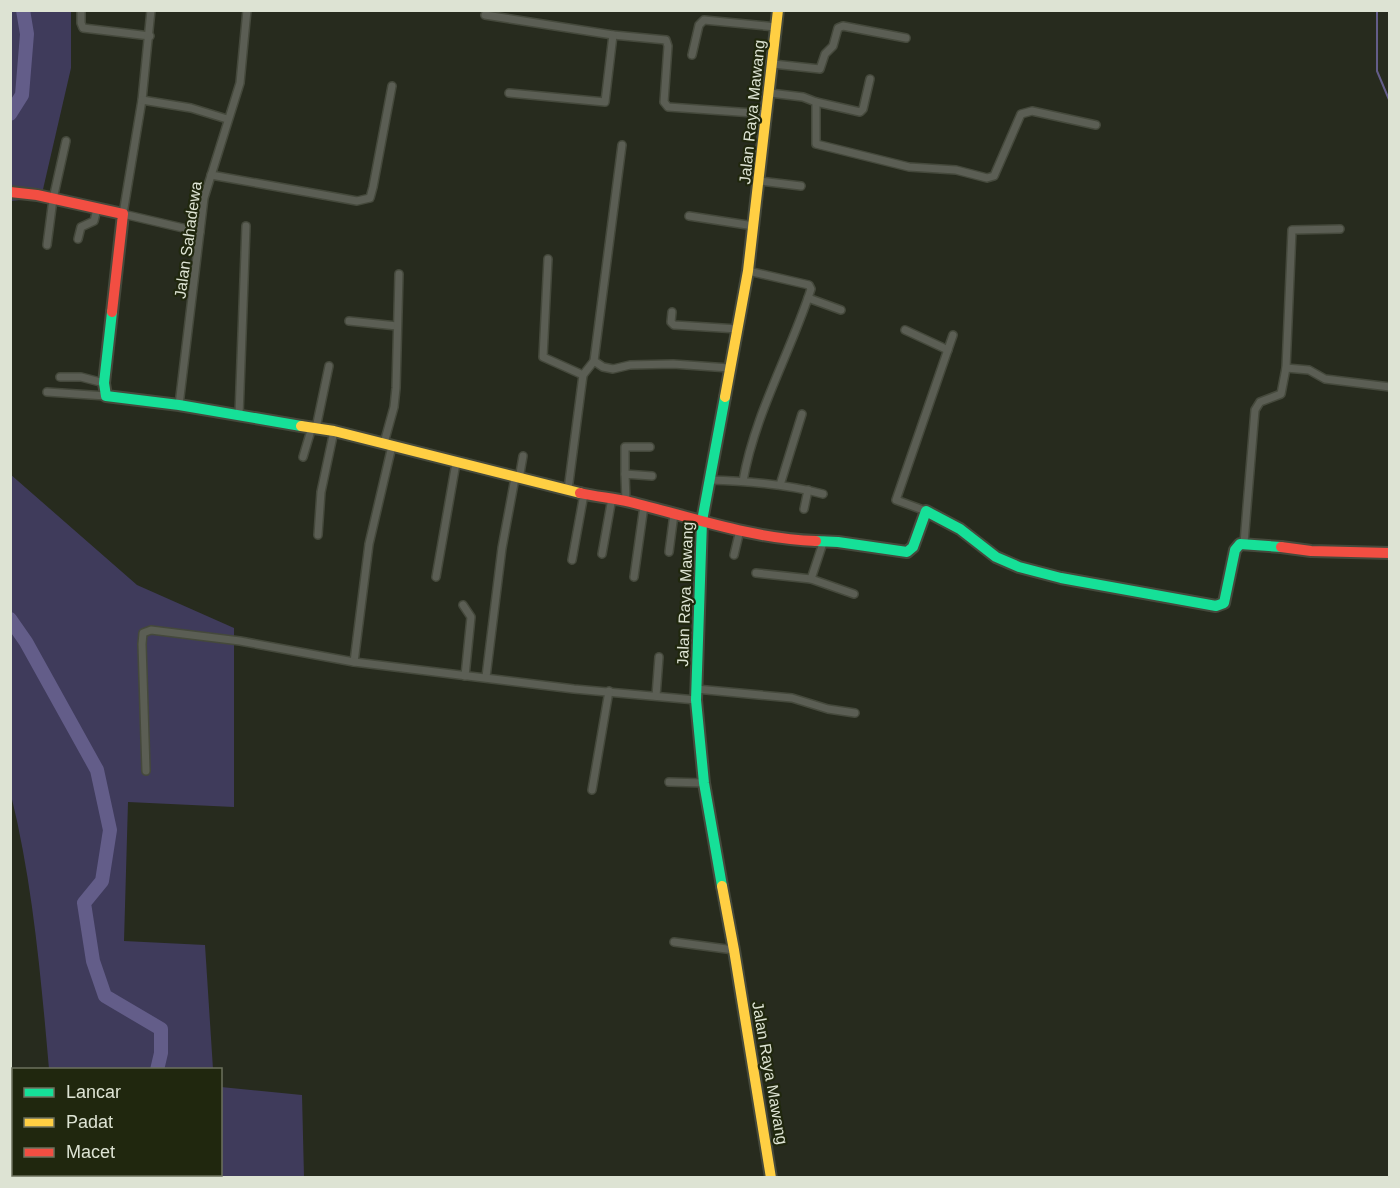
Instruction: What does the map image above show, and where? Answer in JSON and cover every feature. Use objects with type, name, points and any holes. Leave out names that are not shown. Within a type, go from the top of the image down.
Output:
[{"type":"street","points":[[81,10],[83,28],[150,36]]},
{"type":"street","points":[[106,396],[104,383],[123,214],[142,100],[151,10]]},
{"type":"street","name":"Jalan Sahadewa","points":[[179,405],[204,198],[240,83],[247,10]]},
{"type":"street","name":"Jalan Raya Mawang","points":[[771,1178],[704,783],[696,694],[702,521],[748,271],[778,10]]},
{"type":"street","points":[[485,15],[613,35],[666,40],[668,46],[664,102],[668,107],[767,114]]},
{"type":"street","points":[[692,55],[699,26],[704,20],[776,27]]},
{"type":"street","points":[[773,64],[820,69],[838,28],[843,26],[906,38]]},
{"type":"street","points":[[509,93],[605,102],[613,35]]},
{"type":"street","points":[[770,93],[802,96],[816,102],[860,112],[863,109],[870,79]]},
{"type":"street","points":[[211,175],[357,201],[367,200],[370,198],[373,187],[392,86]]},
{"type":"street","points":[[142,100],[191,108],[227,119]]},
{"type":"street","points":[[816,102],[816,144],[909,167],[956,170],[987,178],[994,176],[1024,111],[1096,125]]},
{"type":"street","points":[[47,245],[53,199],[66,141]]},
{"type":"street","points":[[568,490],[583,375],[594,361],[622,145]]},
{"type":"street","points":[[759,181],[801,186]]},
{"type":"street","points":[[10,192],[97,208],[200,232]]},
{"type":"street","points":[[78,239],[81,227],[94,221],[97,208]]},
{"type":"street","points":[[689,216],[754,226]]},
{"type":"street","points":[[239,415],[246,226]]},
{"type":"street","points":[[1244,543],[1255,410],[1260,402],[1281,394],[1286,368],[1292,230],[1340,229]]},
{"type":"street","points":[[548,259],[543,357],[583,375]]},
{"type":"street","points":[[743,481],[748,454],[765,401],[811,289],[809,285],[748,271]]},
{"type":"street","points":[[354,662],[369,544],[394,407],[399,273]]},
{"type":"street","points":[[808,298],[841,310]]},
{"type":"street","points":[[672,312],[671,322],[674,325],[738,329]]},
{"type":"street","points":[[349,321],[397,326]]},
{"type":"street","points":[[905,330],[948,350]]},
{"type":"street","points":[[953,335],[896,500],[960,529],[996,557],[1019,567],[1061,578],[1216,606],[1224,603],[1235,550],[1240,544],[1311,551],[1389,553]]},
{"type":"street","points":[[594,361],[603,367],[613,369],[630,365],[673,364],[729,368]]},
{"type":"street","points":[[303,457],[314,428],[329,366]]},
{"type":"street","points":[[1286,368],[1310,370],[1325,379],[1389,387]]},
{"type":"street","points":[[60,377],[81,377],[104,383]]},
{"type":"street","points":[[48,392],[179,405],[334,432],[584,494],[626,501],[788,540],[824,540],[907,552],[913,547],[926,512]]},
{"type":"street","points":[[780,485],[802,414]]},
{"type":"street","points":[[318,536],[321,492],[334,432]]},
{"type":"street","points":[[626,501],[625,447],[650,447]]},
{"type":"street","points":[[486,677],[502,549],[523,456]]},
{"type":"street","points":[[436,577],[456,463]]},
{"type":"street","points":[[625,474],[652,476]]},
{"type":"street","points":[[709,480],[780,485],[823,494]]},
{"type":"street","points":[[804,509],[808,490]]},
{"type":"street","points":[[572,560],[584,494]]},
{"type":"street","points":[[602,554],[612,498]]},
{"type":"street","points":[[634,577],[644,506]]},
{"type":"street","points":[[669,552],[674,513]]},
{"type":"street","points":[[734,555],[740,530]]},
{"type":"street","points":[[811,579],[824,540]]},
{"type":"street","points":[[756,573],[811,579],[854,594]]},
{"type":"street","points":[[463,605],[471,617],[465,676]]},
{"type":"street","points":[[146,771],[142,644],[143,633],[148,630],[240,641],[354,662],[465,676],[656,696],[696,694],[792,698],[828,709],[855,713]]},
{"type":"street","points":[[656,696],[659,657]]},
{"type":"street","points":[[592,790],[609,691]]},
{"type":"street","points":[[669,782],[704,783]]},
{"type":"street","points":[[674,942],[734,950]]},
{"type":"shaded area","points":[[11,11],[71,11],[71,68],[41,198],[11,201]]},
{"type":"shaded area","points":[[10,474],[137,585],[234,628],[234,807],[128,802],[124,941],[205,945],[213,1068],[49,1068],[31,897],[11,795]]},
{"type":"shaded area","points":[[222,1087],[302,1095],[304,1177],[57,1177],[222,1176]]},
{"type":"waterway","points":[[10,114],[22,95],[27,34],[23,10]]},
{"type":"waterway","points":[[1377,10],[1377,71],[1390,102]]},
{"type":"waterway","points":[[10,619],[26,642],[97,770],[110,830],[102,881],[84,903],[93,961],[105,996],[161,1029],[161,1053],[157,1068]]},
{"type":"traffic: fast","points":[[112,312],[104,383],[106,396],[179,405],[301,426]]},
{"type":"traffic: fast","points":[[722,886],[704,783],[696,700],[702,521],[725,397]]},
{"type":"traffic: fast","points":[[816,541],[907,552],[913,547],[926,511],[960,529],[996,557],[1019,567],[1061,578],[1216,606],[1224,603],[1235,550],[1240,544],[1281,547]]},
{"type":"traffic: slow","points":[[725,397],[748,271],[778,10]]},
{"type":"traffic: slow","points":[[301,426],[334,431],[580,493]]},
{"type":"traffic: slow","points":[[722,886],[771,1178]]},
{"type":"traffic: jam","points":[[10,192],[37,195],[123,214],[112,312]]},
{"type":"traffic: jam","points":[[580,493],[630,502],[746,532],[816,541]]},
{"type":"traffic: jam","points":[[1281,547],[1311,551],[1390,553]]}]
